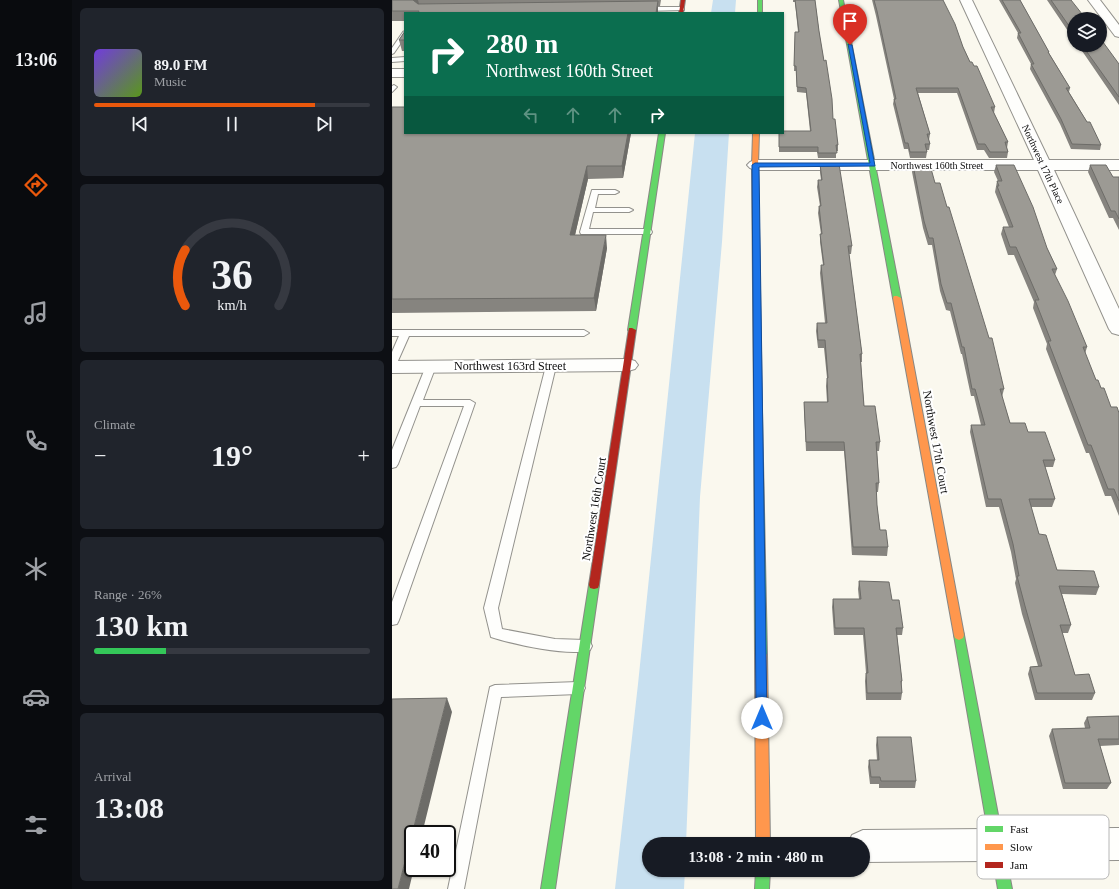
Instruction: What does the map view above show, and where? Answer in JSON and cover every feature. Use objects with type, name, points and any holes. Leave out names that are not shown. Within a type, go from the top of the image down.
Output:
[{"type":"street","points":[[760,0],[760,12]]},
{"type":"street","name":"Northwest 17th Court","points":[[841,0],[873,165],[991,815]]},
{"type":"street","name":"Northwest 17th Place","points":[[966,0],[1119,329]]},
{"type":"street","points":[[1094,0],[1119,33]]},
{"type":"street","points":[[392,73],[404,73]]},
{"type":"street","name":"Northwest 16th Court","points":[[548,889],[586,646],[662,134]]},
{"type":"street","points":[[756,134],[755,165],[763,837]]},
{"type":"street","name":"Northwest 160th Street","points":[[755,165],[1119,165]]},
{"type":"street","name":"Northwest 163rd Street","points":[[392,366],[628,365]]},
{"type":"street","points":[[870,846],[977,844]]},
{"type":"street","points":[[762,889],[763,877]]},
{"type":"street","name":"Northwest 17th Court","points":[[1003,879],[1005,889]]},
{"type":"lane","points":[[637,9],[682,7]]},
{"type":"lane","points":[[392,52],[404,34]]},
{"type":"lane","points":[[392,60],[404,60]]},
{"type":"lane","points":[[615,192],[595,192],[584,232],[648,232]]},
{"type":"lane","points":[[590,210],[629,210]]},
{"type":"lane","points":[[392,333],[584,333]]},
{"type":"lane","points":[[392,363],[405,333]]},
{"type":"lane","points":[[392,464],[431,366]]},
{"type":"lane","points":[[551,366],[491,608],[496,633],[556,645],[586,646]]},
{"type":"lane","points":[[392,620],[470,403],[416,403]]},
{"type":"lane","points":[[456,889],[496,691],[579,688]]},
{"type":"water","points":[[713,0],[736,0],[735,12],[711,12]]},
{"type":"water","points":[[695,134],[729,134],[722,242],[700,497],[686,837],[642,837],[642,877],[685,877],[684,889],[615,889],[638,684]]},
{"type":"building","points":[[392,0],[413,0],[418,4],[658,1],[656,12],[392,11]]},
{"type":"building","points":[[795,0],[815,0],[824,61],[826,60],[832,99],[833,119],[835,119],[838,145],[836,145],[837,153],[818,153],[818,147],[779,147],[779,134],[784,134],[784,131],[811,131],[806,88],[797,87],[796,66],[794,66],[795,32],[799,32]]},
{"type":"building","points":[[874,0],[943,0],[955,24],[970,62],[972,62],[974,66],[977,66],[995,107],[991,107],[1008,142],[1005,142],[1008,152],[990,152],[985,144],[978,144],[958,88],[916,88],[930,134],[927,134],[930,144],[925,144],[927,152],[910,152],[908,143],[905,143],[894,99],[896,99]]},
{"type":"building","points":[[1002,0],[1020,0],[1048,52],[1070,88],[1066,88],[1087,122],[1090,122],[1101,145],[1072,144],[1061,119],[1031,64],[1034,64],[1018,33],[1021,33]]},
{"type":"building","points":[[1051,0],[1071,0],[1080,12],[1067,12],[1067,23]]},
{"type":"building","points":[[404,32],[404,40],[399,40]]},
{"type":"building","points":[[1107,48],[1119,64],[1119,97],[1087,52],[1107,52]]},
{"type":"building","points":[[392,107],[404,107],[404,134],[628,134],[622,166],[587,166],[570,235],[606,235],[594,298],[392,299]]},
{"type":"building","points":[[820,164],[839,164],[852,246],[848,246],[862,354],[860,354],[864,406],[875,406],[880,442],[876,442],[879,483],[876,483],[877,505],[880,530],[886,530],[888,547],[853,547],[844,442],[806,442],[804,402],[828,402],[825,340],[818,340],[817,323],[827,323],[821,265],[824,265],[820,234],[822,234],[819,206],[821,206],[818,180],[822,180]]},
{"type":"building","points":[[913,165],[930,165],[935,183],[940,183],[947,207],[949,207],[989,338],[992,338],[1004,389],[1000,389],[1010,423],[1025,423],[1028,432],[1045,432],[1055,460],[1043,460],[1055,499],[1029,499],[1039,534],[1046,535],[1057,570],[1094,571],[1099,587],[1059,586],[1071,625],[1060,625],[1075,675],[1089,674],[1095,693],[1037,693],[1030,667],[1042,666],[1017,576],[1019,576],[1013,544],[1001,499],[988,499],[971,425],[985,425],[975,389],[972,389],[964,347],[962,347],[951,303],[947,303],[941,284],[933,238],[929,238],[924,221]]},
{"type":"building","points":[[996,165],[1014,165],[1033,207],[1047,248],[1057,269],[1052,269],[1068,301],[1087,347],[1083,347],[1096,380],[1098,380],[1101,388],[1104,388],[1111,407],[1117,407],[1119,413],[1119,501],[1114,489],[1108,489],[1091,445],[1088,445],[1048,341],[1051,341],[1035,300],[1039,300],[1016,247],[1010,247],[1003,227],[1013,227],[997,186],[999,186],[997,181],[1002,181]]},
{"type":"building","points":[[1090,165],[1106,165],[1113,177],[1119,177],[1119,219],[1115,211],[1111,211]]},
{"type":"building","points":[[859,581],[889,582],[892,600],[899,600],[903,628],[896,628],[902,693],[867,693],[866,673],[868,673],[864,628],[835,628],[833,599],[861,599]]},
{"type":"building","points":[[447,698],[414,825],[404,825],[404,866],[398,889],[392,889],[392,699]]},
{"type":"building","points":[[1119,716],[1119,739],[1098,739],[1111,783],[1065,783],[1052,729],[1090,728],[1087,717]]},
{"type":"building","points":[[877,737],[911,737],[916,781],[881,781],[880,777],[871,777],[869,760],[879,760]]},
{"type":"traffic: fast","points":[[760,0],[760,12]]},
{"type":"traffic: fast","points":[[841,0],[897,298]]},
{"type":"traffic: fast","points":[[632,330],[662,134]]},
{"type":"traffic: fast","points":[[758,412],[761,655]]},
{"type":"traffic: fast","points":[[548,889],[594,585]]},
{"type":"traffic: fast","points":[[959,635],[992,815]]},
{"type":"traffic: fast","points":[[762,889],[763,877]]},
{"type":"traffic: fast","points":[[1003,879],[1005,889]]},
{"type":"traffic: slow","points":[[756,134],[758,412]]},
{"type":"traffic: slow","points":[[897,298],[959,635]]},
{"type":"traffic: slow","points":[[761,655],[763,837]]},
{"type":"traffic: jam","points":[[681,12],[683,0]]},
{"type":"traffic: jam","points":[[594,585],[632,330]]},
{"type":"route","points":[[762,718],[755,165],[873,165],[850,45]]}]
